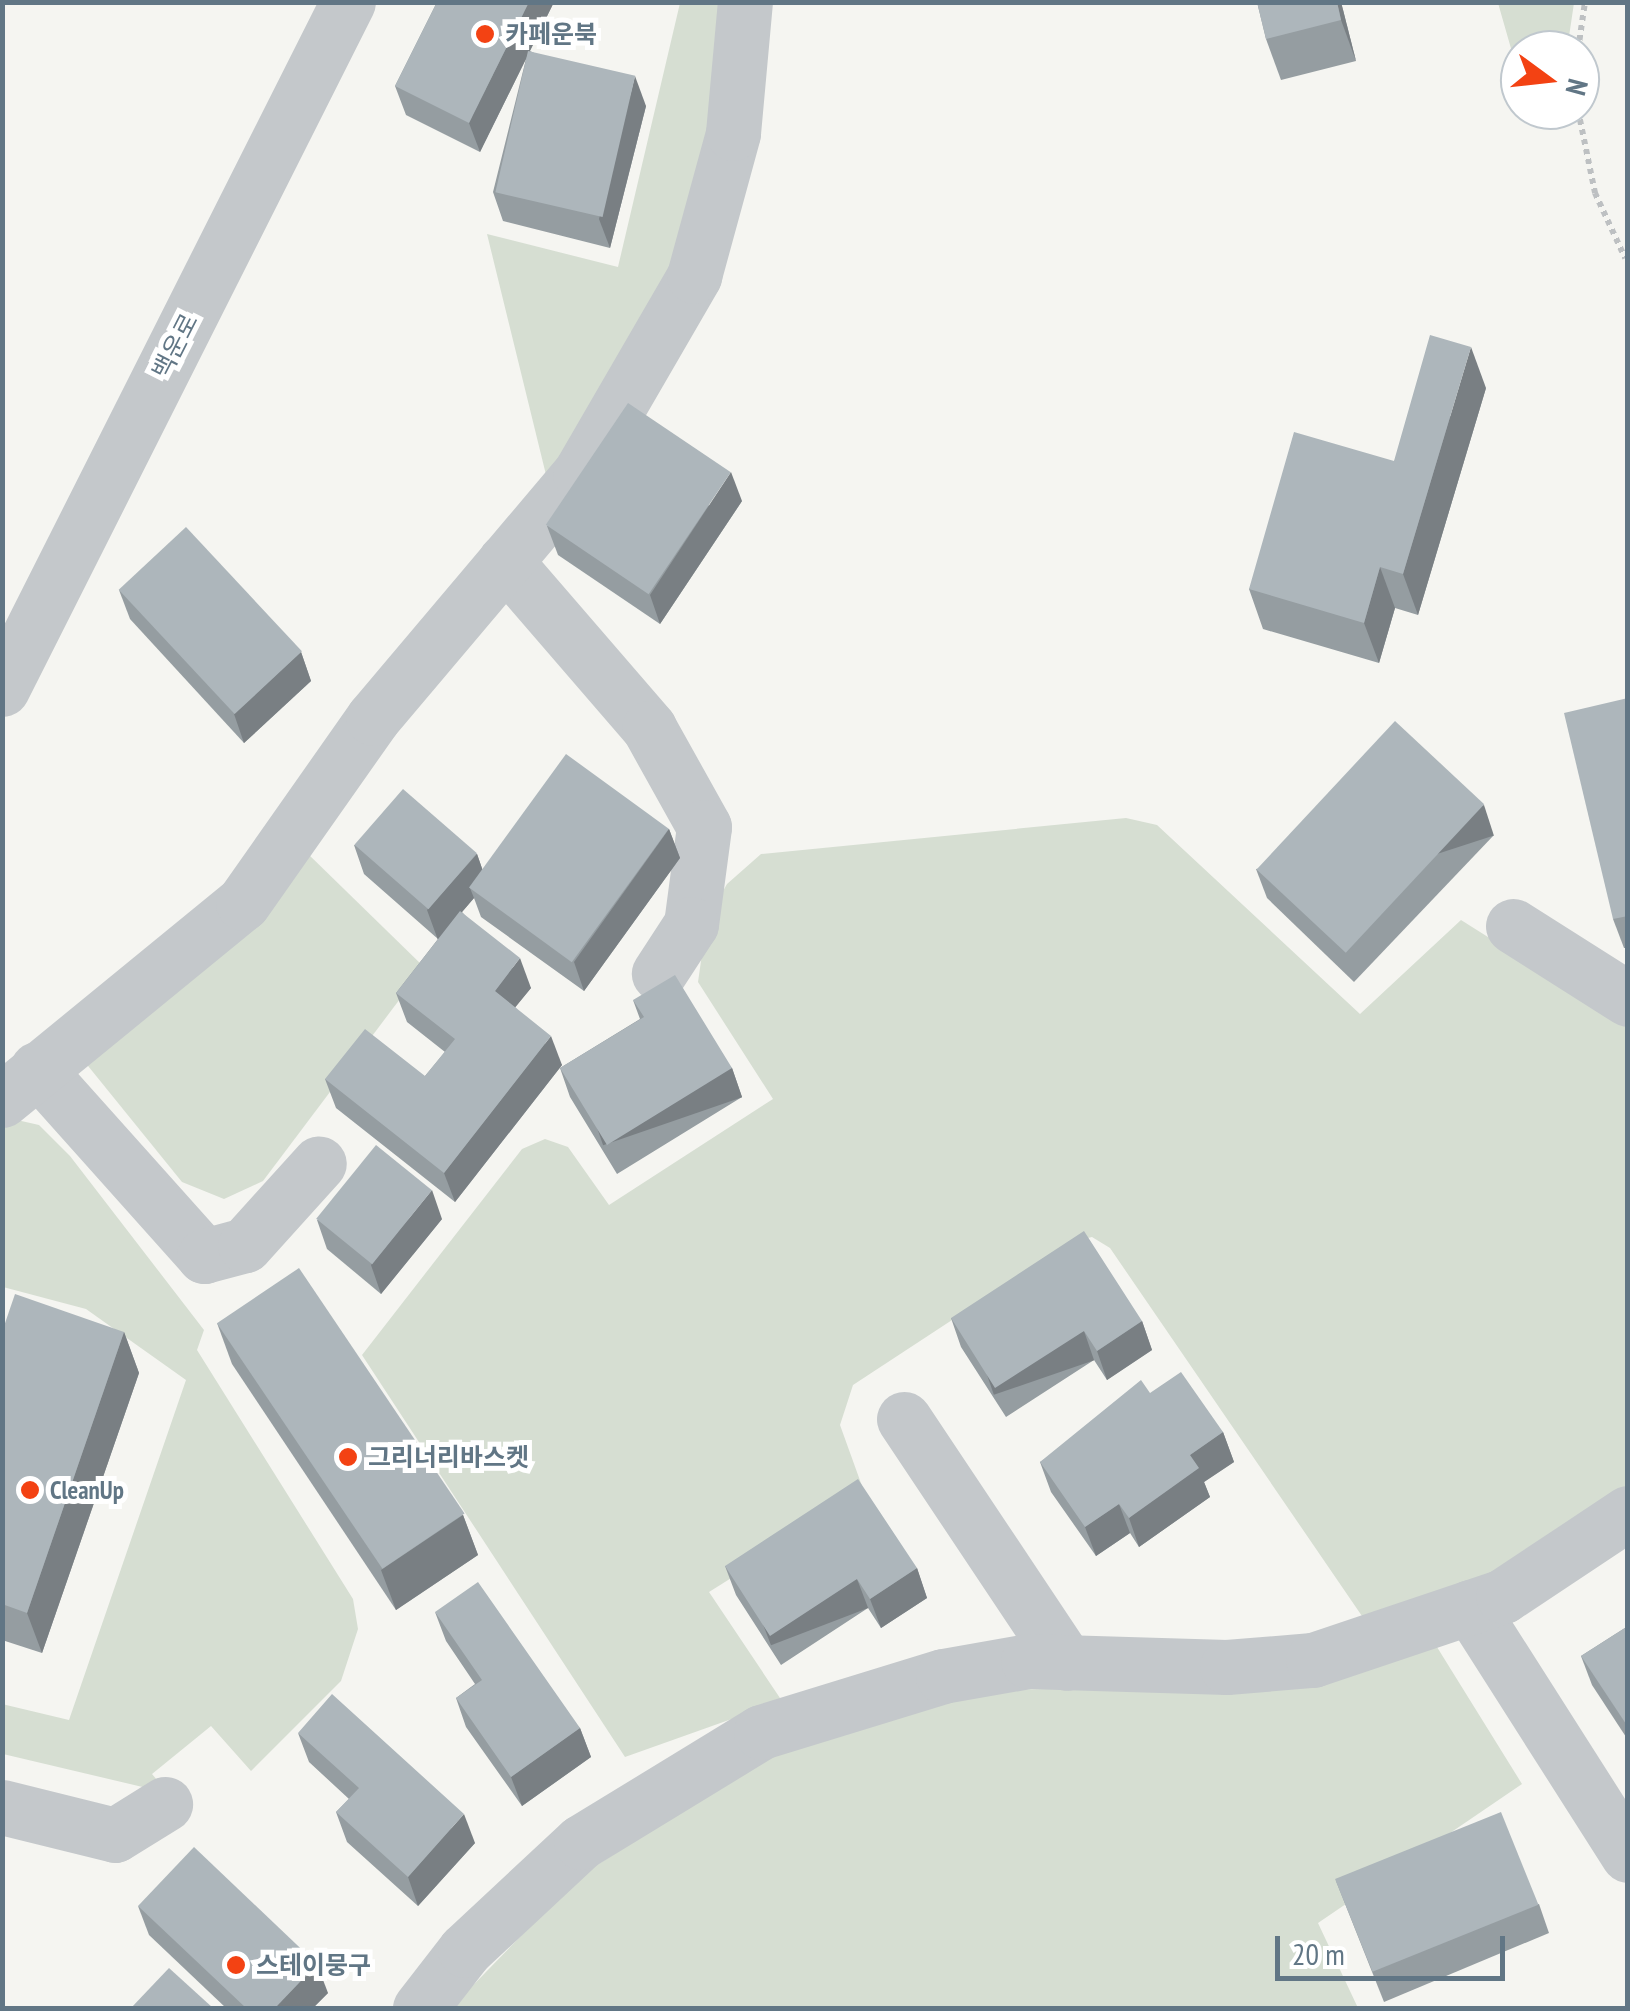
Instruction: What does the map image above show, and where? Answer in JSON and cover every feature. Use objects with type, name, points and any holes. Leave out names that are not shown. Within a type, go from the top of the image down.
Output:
[{"type":"street","name":"백운로","points":[[2,689],[348,2]]},
{"type":"street","points":[[319,1162],[245,1245],[204,1256],[20,1084],[243,903],[373,718],[580,473],[694,276],[734,133],[745,2]]},
{"type":"street","points":[[505,561],[649,728],[704,827],[691,924],[659,974]]},
{"type":"street","points":[[1513,926],[1628,999]]},
{"type":"street","points":[[904,1420],[1067,1662]]},
{"type":"street","points":[[420,2008],[465,1950],[581,1842],[697,1766],[762,1732],[888,1691],[1028,1662],[1313,1660],[1503,1596],[1628,1512]]},
{"type":"street","points":[[1470,1607],[1628,1855]]},
{"type":"street","points":[[2,1807],[114,1835],[165,1804]]},
{"type":"path","points":[[1581,30],[1585,2]]},
{"type":"path","points":[[1582,130],[1594,193],[1625,258]]},
{"type":"shaded area","points":[[680,3],[726,3],[694,238],[548,483],[487,234],[618,267]]},
{"type":"shaded area","points":[[1498,3],[1574,3],[1570,30],[1506,30]]},
{"type":"shaded area","points":[[1126,818],[1157,825],[1360,1014],[1461,920],[1627,1025],[1627,1496],[1490,1580],[1364,1619],[1110,1248],[1092,1237],[1071,1242],[853,1385],[840,1425],[862,1486],[846,1506],[709,1592],[782,1701],[625,1757],[362,1355],[522,1149],[545,1139],[568,1147],[609,1205],[773,1099],[698,982],[707,919],[727,884],[761,854]]},
{"type":"shaded area","points":[[305,851],[424,967],[263,1181],[224,1199],[182,1182],[80,1056]]},
{"type":"shaded area","points":[[17,1120],[39,1125],[70,1156],[204,1330],[197,1350],[353,1599],[358,1629],[341,1681],[251,1771],[211,1726],[152,1774],[168,1793],[3,1754],[2,1704],[69,1720],[186,1380],[86,1309],[3,1287],[3,1129]]},
{"type":"shaded area","points":[[1432,1639],[1522,1784],[1318,1923],[1358,2008],[451,2008],[577,1878],[774,1751],[986,1690],[1286,1685]]},
{"type":"building","points":[[437,2],[529,2],[469,123],[395,86]]},
{"type":"building","points":[[1257,2],[1337,2],[1341,20],[1266,39]]},
{"type":"building","points":[[528,51],[635,76],[603,217],[495,192]]},
{"type":"building","points":[[1430,335],[1471,347],[1403,574],[1380,567],[1364,623],[1249,589],[1294,432],[1394,461]]},
{"type":"building","points":[[628,403],[731,472],[649,594],[546,525]]},
{"type":"building","points":[[186,527],[302,651],[235,714],[119,590]]},
{"type":"building","points":[[1628,698],[1628,916],[1613,919],[1564,713]]},
{"type":"building","points":[[1395,721],[1484,804],[1346,953],[1257,869]]},
{"type":"building","points":[[566,754],[669,829],[572,962],[469,887]]},
{"type":"building","points":[[403,789],[477,853],[428,909],[354,845]]},
{"type":"building","points":[[460,911],[520,958],[495,991],[551,1036],[444,1173],[325,1079],[365,1029],[425,1076],[455,1039],[396,993]]},
{"type":"building","points":[[675,975],[732,1068],[607,1145],[560,1068],[644,1017],[633,1000]]},
{"type":"building","points":[[376,1145],[432,1190],[372,1264],[316,1219]]},
{"type":"building","points":[[1084,1231],[1142,1321],[1097,1351],[1084,1331],[995,1388],[951,1318]]},
{"type":"building","points":[[299,1268],[465,1513],[382,1569],[217,1323]]},
{"type":"building","points":[[15,1294],[124,1332],[27,1613],[2,1604],[2,1332]]},
{"type":"building","points":[[1181,1372],[1223,1432],[1190,1455],[1199,1468],[1129,1518],[1119,1504],[1085,1527],[1040,1462],[1141,1380],[1150,1393]]},
{"type":"building","points":[[858,1479],[917,1568],[870,1599],[857,1579],[770,1636],[725,1566]]},
{"type":"building","points":[[478,1582],[580,1728],[511,1777],[456,1698],[482,1680],[435,1612]]},
{"type":"building","points":[[1628,1626],[1628,1727],[1581,1656]]},
{"type":"building","points":[[332,1694],[464,1814],[408,1877],[336,1812],[359,1788],[298,1733]]},
{"type":"building","points":[[1501,1812],[1538,1905],[1372,1972],[1335,1879]]},
{"type":"building","points":[[194,1847],[317,1964],[275,2008],[246,2008],[138,1906]]},
{"type":"building","points":[[169,1968],[213,2008],[131,2008]]},
{"type":"place","name":"카페운북","points":[[485,34]]},
{"type":"place","name":"그리너리바스켓","points":[[348,1457]]},
{"type":"place","name":"CleanUp","points":[[30,1490]]},
{"type":"place","name":"스테이뭉구","points":[[236,1965]]}]
